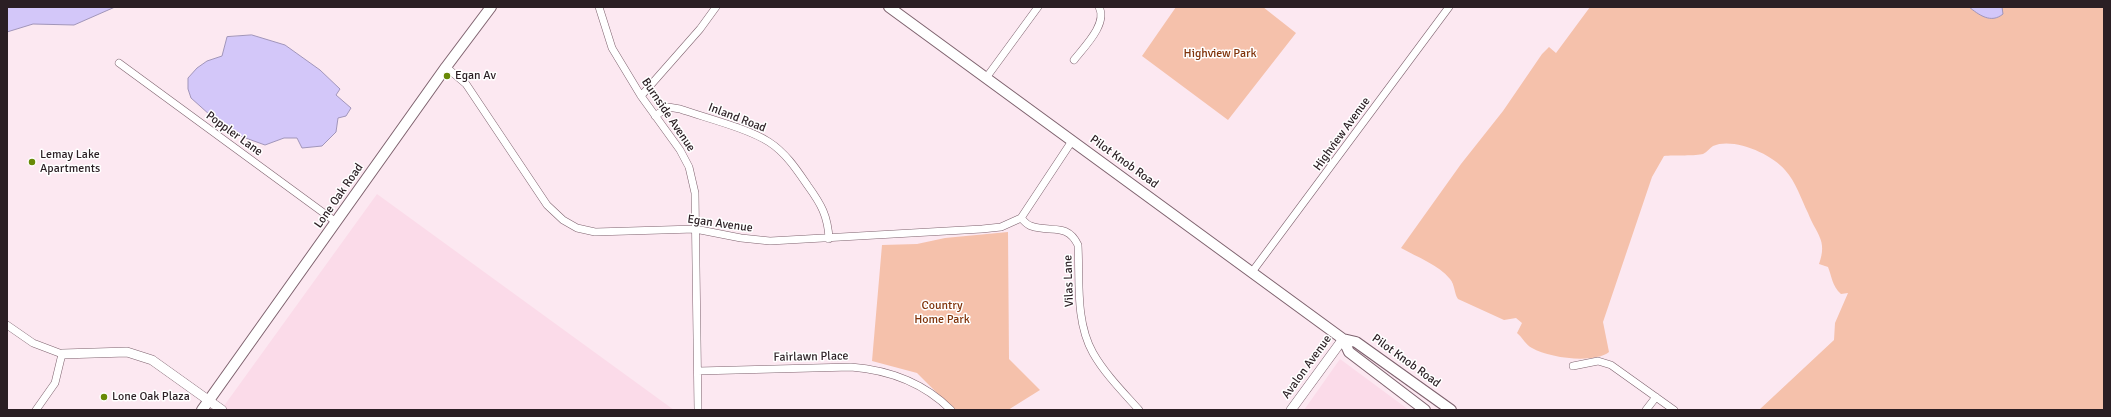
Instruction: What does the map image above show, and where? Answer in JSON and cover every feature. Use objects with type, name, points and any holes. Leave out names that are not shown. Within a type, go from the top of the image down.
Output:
[{"type":"main road","name":"Lone Oak Road","points":[[198,410],[208,399],[446,67],[491,7]]},
{"type":"main road","name":"Pilot Knob Road","points":[[889,7],[1343,339],[1356,342],[1451,410]]},
{"type":"main road","name":"Pilot Knob Road","points":[[1343,339],[1349,352],[1425,410]]},
{"type":"main road","name":"Lone Oak Road","points":[[202,410],[208,399]]},
{"type":"street","name":"Burnside Avenue","points":[[599,7],[612,48],[641,96],[680,150],[689,167],[695,193],[698,410]]},
{"type":"street","points":[[641,96],[700,29],[716,7]]},
{"type":"street","points":[[986,78],[1038,7]]},
{"type":"street","points":[[1074,60],[1098,27],[1101,12],[1099,7]]},
{"type":"street","name":"Highview Avenue","points":[[1252,272],[1450,7]]},
{"type":"street","name":"Poppler Lane","points":[[119,63],[336,222]]},
{"type":"street","name":"Egan Avenue","points":[[446,67],[466,84],[547,205],[563,220],[577,228],[595,232],[695,229],[741,238],[770,241],[829,239],[1002,227],[1021,218]]},
{"type":"street","name":"Inland Road","points":[[655,116],[668,108],[680,109],[751,134],[769,142],[793,164],[823,207],[829,239]]},
{"type":"street","points":[[1021,218],[1072,141]]},
{"type":"street","name":"Vilas Lane","points":[[1021,218],[1030,226],[1062,230],[1074,236],[1078,245],[1081,318],[1085,335],[1092,352],[1103,368],[1139,410]]},
{"type":"street","points":[[7,325],[33,343],[62,354],[127,352],[152,360],[222,410]]},
{"type":"street","name":"Avalon Avenue","points":[[1291,410],[1343,339]]},
{"type":"street","points":[[36,410],[55,383],[62,354]]},
{"type":"street","points":[[1573,366],[1598,361],[1611,365],[1674,410]]},
{"type":"street","name":"Fairlawn Place","points":[[698,371],[851,367],[874,369],[894,374],[922,386],[939,398],[951,410]]},
{"type":"street","points":[[1394,386],[1402,374]]},
{"type":"street","points":[[1646,410],[1656,397]]},
{"type":"shaded area","points":[[7,7],[115,7],[74,25],[33,24],[7,32]]},
{"type":"shaded area","points":[[1969,7],[2002,7],[2003,14],[1994,18],[1985,17]]},
{"type":"shaded area","points":[[252,35],[285,45],[320,70],[340,89],[336,95],[351,108],[346,116],[338,118],[336,132],[322,146],[302,148],[297,138],[284,138],[265,145],[229,132],[191,98],[188,89],[188,78],[197,68],[207,61],[222,56],[227,37]]},
{"type":"shaded area","points":[[377,194],[674,410],[221,410]]},
{"type":"shaded area","points":[[1340,359],[1409,410],[1304,410]]},
{"type":"green space","name":"Highview Park","points":[[1176,7],[1263,7],[1296,33],[1228,120],[1142,56]]},
{"type":"green space","points":[[1590,7],[2104,7],[2104,410],[1759,410],[1834,340],[1835,323],[1848,293],[1841,294],[1838,291],[1834,285],[1828,267],[1819,264],[1822,249],[1820,237],[1789,175],[1771,158],[1741,145],[1721,144],[1713,146],[1703,154],[1664,156],[1652,177],[1603,322],[1609,352],[1602,356],[1583,359],[1560,357],[1540,352],[1530,347],[1517,333],[1522,323],[1516,318],[1504,320],[1458,299],[1452,281],[1445,274],[1434,265],[1401,248],[1461,164],[1503,111],[1542,54],[1549,47],[1556,53]]},
{"type":"green space","name":"Country Home Park","points":[[1008,232],[1009,359],[1040,390],[1008,410],[954,410],[917,373],[872,361],[882,245],[917,244],[945,238]]},
{"type":"place","name":"Egan Av","points":[[447,76]]},
{"type":"place","name":"Lemay Lake Apartments","points":[[32,162]]},
{"type":"place","name":"Lone Oak Plaza","points":[[104,397]]}]
